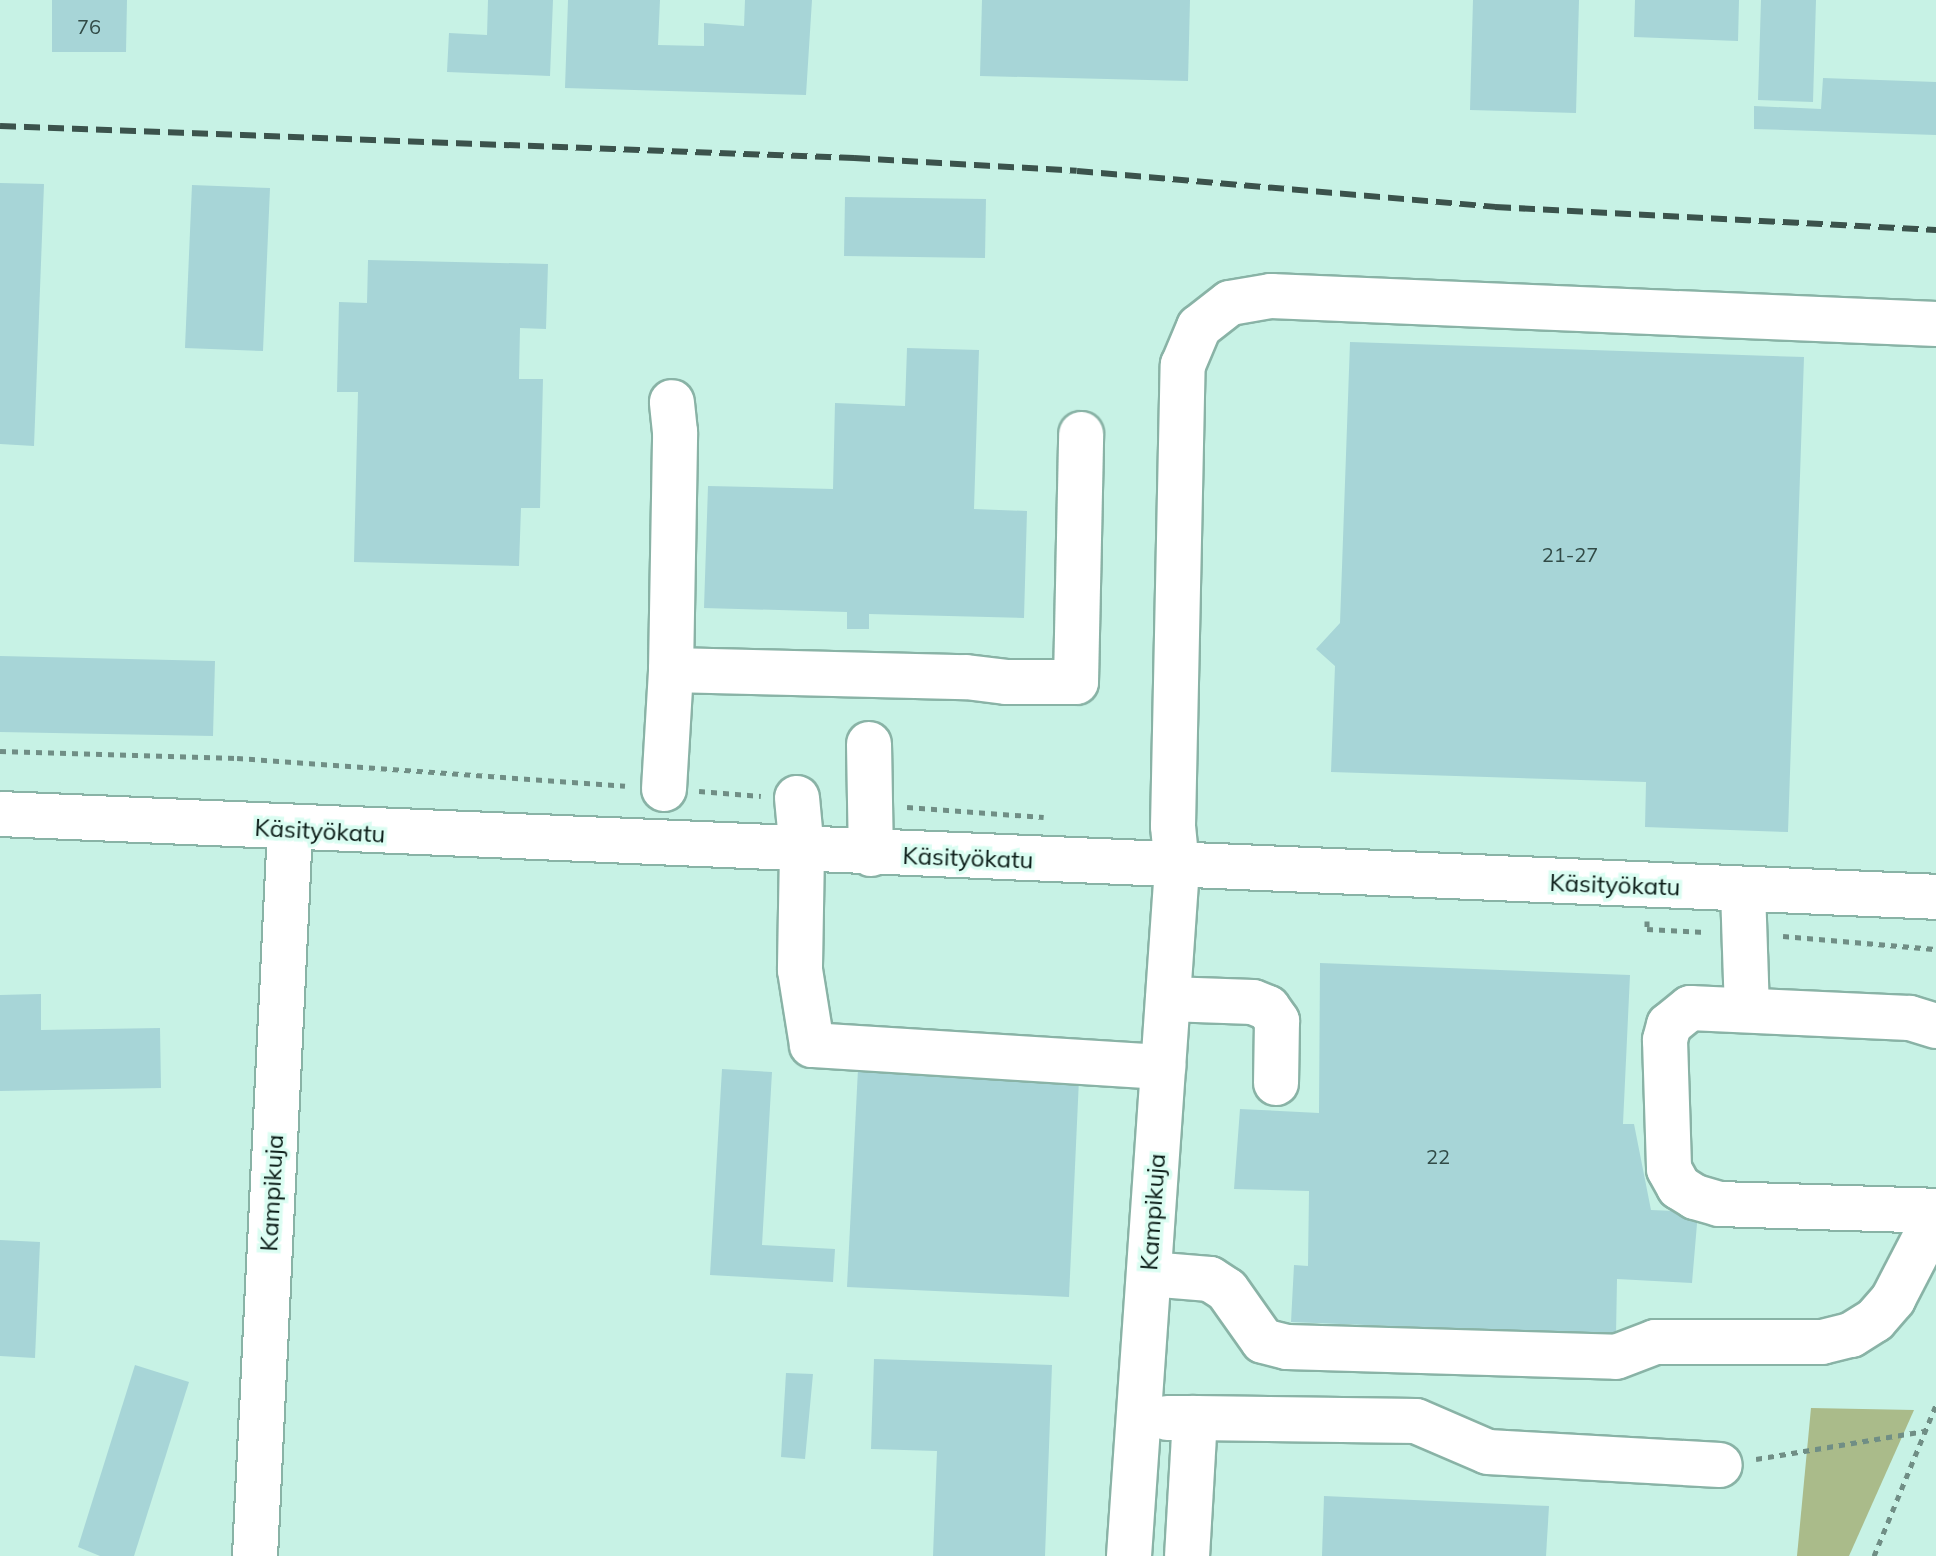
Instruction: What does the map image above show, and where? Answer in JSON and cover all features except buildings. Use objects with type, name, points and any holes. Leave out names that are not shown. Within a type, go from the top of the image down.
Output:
[{"type":"street","name":"Kampikuja","points":[[1129,1556],[1177,867],[1173,826],[1183,365],[1199,327],[1230,303],[1271,296],[1936,324]]},
{"type":"street","points":[[664,789],[671,670],[675,432],[672,402]]},
{"type":"street","points":[[671,670],[1076,682],[1081,434]]},
{"type":"street","points":[[869,744],[871,854]]},
{"type":"street","points":[[797,798],[802,851],[800,970],[812,1045],[1163,1067]]},
{"type":"street","name":"Käsityökatu","points":[[0,814],[871,854],[1936,897]]},
{"type":"street","name":"Kampikuja","points":[[255,1556],[290,829]]},
{"type":"street","points":[[1743,890],[1747,1009]]},
{"type":"street","points":[[1168,999],[1253,1002],[1268,1008],[1277,1021],[1276,1083]]},
{"type":"street","points":[[1149,1274],[1210,1279],[1227,1290],[1263,1341],[1287,1347],[1616,1357],[1655,1342],[1822,1342],[1851,1335],[1875,1320],[1893,1299],[1936,1214],[1719,1204],[1695,1197],[1679,1187],[1669,1169],[1665,1040],[1669,1025],[1690,1008],[1909,1018],[1936,1026]]},
{"type":"street","points":[[1139,1418],[1416,1421],[1488,1452],[1720,1465]]},
{"type":"street","points":[[1187,1556],[1195,1418]]},
{"type":"path","points":[[0,751],[237,758],[797,798]]},
{"type":"path","points":[[870,804],[1045,817]]},
{"type":"path","points":[[1874,1556],[1936,1405]]},
{"type":"path","points":[[1720,1465],[1925,1431]]},
{"type":"green space","points":[[1811,1408],[1914,1410],[1849,1556],[1797,1556]]},
{"type":"railway","points":[[0,126],[854,158],[1077,171],[1495,207],[1936,230]]}]
